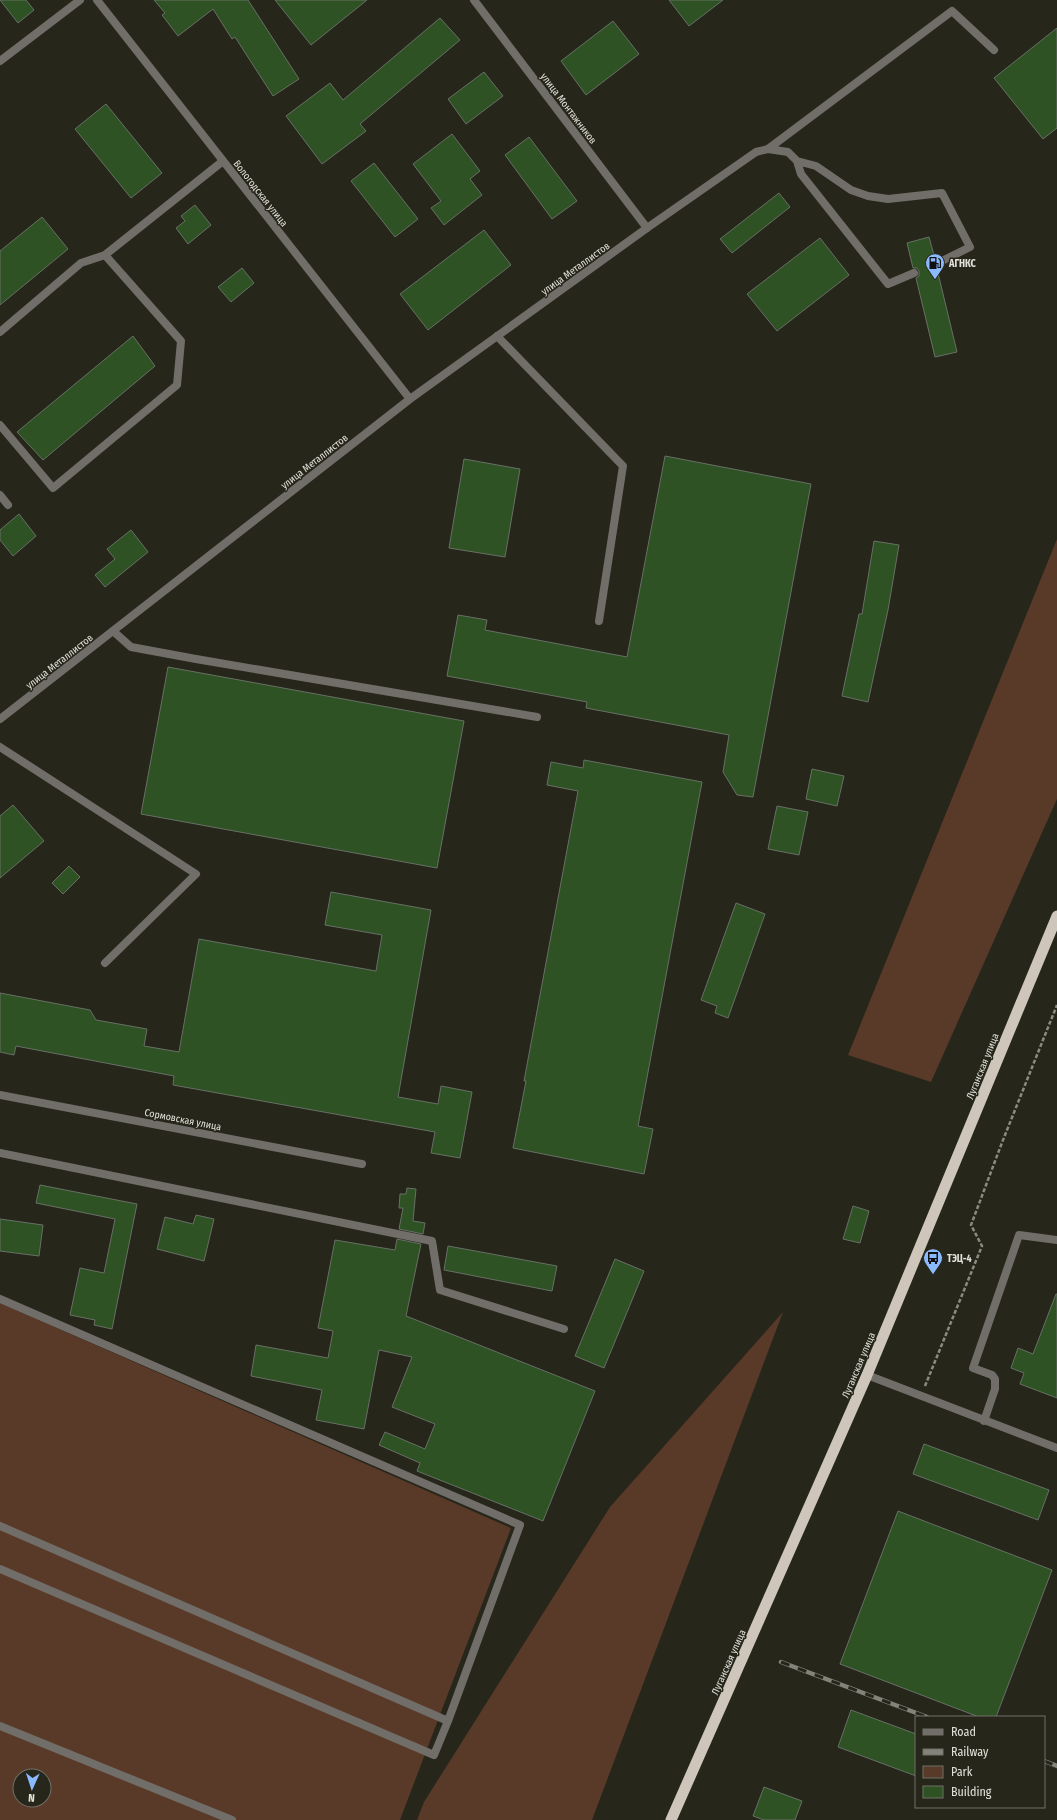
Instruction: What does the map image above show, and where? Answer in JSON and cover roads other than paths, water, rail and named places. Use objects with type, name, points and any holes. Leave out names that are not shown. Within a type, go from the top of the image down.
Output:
[{"type":"highway","name":"Луганская улица","points":[[671,1820],[867,1375],[1057,916]]},
{"type":"street","points":[[0,61],[80,0]]},
{"type":"street","name":"Вологодская улица","points":[[97,0],[410,399]]},
{"type":"street","name":"улица Монтажников","points":[[474,0],[648,228]]},
{"type":"street","points":[[768,150],[952,11],[994,50]]},
{"type":"street","points":[[768,150],[788,152],[797,161],[801,174],[888,284],[914,273]]},
{"type":"street","name":"улица Металлистов","points":[[0,719],[410,399],[747,158],[756,152],[768,150]]},
{"type":"street","points":[[0,332],[81,264],[105,255],[223,161]]},
{"type":"street","points":[[797,161],[816,166],[851,190],[868,196],[888,199],[942,193],[970,247],[936,264]]},
{"type":"street","points":[[0,425],[53,488],[177,385],[181,341],[105,255]]},
{"type":"street","points":[[497,336],[623,466],[599,621]]},
{"type":"street","points":[[0,495],[8,505]]},
{"type":"street","points":[[113,631],[131,647],[196,660],[537,717]]},
{"type":"street","points":[[0,747],[196,874],[105,963]]},
{"type":"street","name":"Сормовская улица","points":[[0,1095],[362,1164]]},
{"type":"street","points":[[0,1153],[432,1241],[440,1290],[564,1329]]},
{"type":"street","points":[[984,1421],[995,1389],[996,1379],[992,1375],[973,1368],[1020,1235],[1057,1240]]},
{"type":"street","points":[[0,1299],[520,1525],[448,1721],[434,1755],[0,1569]]},
{"type":"street","points":[[867,1375],[1057,1448]]},
{"type":"street","points":[[0,1526],[448,1721]]},
{"type":"street","points":[[0,1726],[232,1820]]},
{"type":"railway","points":[[781,1662],[924,1716]]},
{"type":"railway","points":[[1045,1761],[1057,1766]]},
{"type":"place","name":"АГНКС","points":[[935,280]]},
{"type":"place","name":"ТЭЦ-4","points":[[933,1275]]}]
